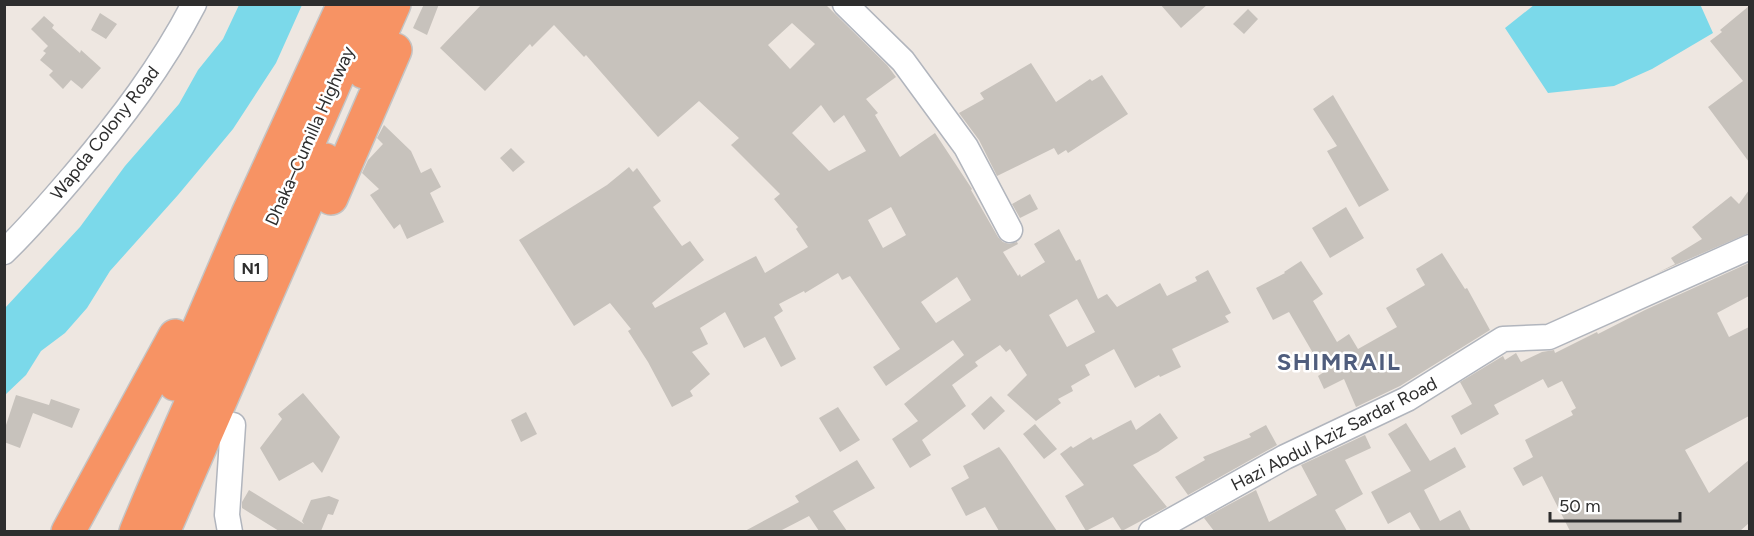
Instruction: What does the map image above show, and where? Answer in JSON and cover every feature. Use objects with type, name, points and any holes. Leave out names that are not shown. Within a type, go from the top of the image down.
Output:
[{"type":"highway","points":[[114,531],[153,434],[248,214],[344,4]]},
{"type":"highway","name":"Dhaka–Cumilla Highway","points":[[136,531],[170,450],[328,100],[368,4]]},
{"type":"highway","name":"Dhaka–Cumilla Highway","points":[[163,531],[393,4]]},
{"type":"highway","points":[[184,531],[233,425],[414,4]]},
{"type":"highway","points":[[68,531],[180,327],[248,214]]},
{"type":"street","name":"Wapda Colony Road","points":[[4,252],[29,228],[107,135],[146,83],[194,4]]},
{"type":"street","points":[[845,4],[903,61],[966,147],[1010,230]]},
{"type":"street","name":"Hazi Abdul Aziz Sardar Road","points":[[1151,531],[1285,457],[1407,399],[1503,339],[1549,337],[1749,247]]},
{"type":"street","points":[[230,531],[226,515],[233,425]]},
{"type":"water","points":[[1700,4],[1713,33],[1652,69],[1614,86],[1548,93],[1505,28],[1534,5]]},
{"type":"water","points":[[239,5],[302,5],[276,63],[233,129],[110,271],[87,308],[65,333],[41,351],[26,375],[5,395],[5,308],[80,227],[125,166],[179,104],[198,70],[223,39]]},
{"type":"building","points":[[424,4],[439,4],[427,35],[413,28]]},
{"type":"building","points":[[482,4],[825,4],[887,65],[896,77],[866,99],[878,113],[875,115],[900,157],[935,133],[972,189],[998,237],[1009,244],[1017,242],[1018,244],[1003,252],[1018,276],[1020,274],[1021,277],[1045,262],[1034,244],[1059,229],[1076,261],[1080,259],[1098,299],[1107,294],[1117,307],[1160,283],[1167,296],[1197,281],[1195,277],[1208,270],[1231,313],[1225,316],[1229,322],[1172,349],[1181,367],[1160,377],[1159,375],[1135,388],[1114,349],[1085,365],[1090,375],[1071,386],[1073,391],[1058,399],[1061,403],[1036,421],[1007,395],[1027,375],[1010,349],[1006,352],[1000,345],[975,362],[978,366],[952,385],[966,406],[922,440],[931,455],[910,468],[892,439],[918,421],[904,404],[964,355],[953,340],[886,386],[873,367],[900,349],[850,276],[842,280],[838,273],[805,293],[804,291],[779,304],[783,311],[774,317],[796,359],[781,367],[765,337],[744,348],[725,312],[700,328],[708,344],[692,352],[710,374],[690,391],[693,396],[672,407],[628,331],[631,329],[610,303],[574,326],[519,240],[607,185],[629,167],[633,172],[637,168],[661,201],[653,207],[682,246],[690,241],[704,260],[652,303],[655,308],[756,256],[765,273],[808,247],[796,229],[798,227],[774,199],[780,194],[731,145],[739,138],[699,101],[658,137],[586,55],[584,57],[554,25],[532,47],[530,44],[485,91],[440,48]],"holes":[[[792,23],[815,44],[790,69],[768,45]],[[821,105],[834,123],[844,115],[866,151],[829,171],[792,133]],[[891,207],[906,235],[883,248],[868,220]],[[957,277],[971,300],[936,323],[921,302]],[[1077,299],[1095,332],[1067,347],[1049,315]]]},
{"type":"building","points":[[1160,4],[1208,4],[1181,28]]},
{"type":"building","points":[[1749,6],[1749,162],[1708,107],[1743,81],[1710,41]]},
{"type":"building","points":[[1248,9],[1258,19],[1244,34],[1233,24]]},
{"type":"building","points":[[100,13],[117,24],[106,39],[91,30]]},
{"type":"building","points":[[44,16],[54,25],[52,28],[101,68],[82,89],[71,80],[63,89],[49,75],[53,71],[40,60],[46,53],[43,51],[48,46],[31,29]]},
{"type":"building","points":[[1031,63],[1056,102],[1090,79],[1092,81],[1102,75],[1128,114],[1068,153],[1066,150],[1058,155],[1054,148],[997,176],[979,140],[959,113],[984,99],[980,93]]},
{"type":"building","points":[[1333,95],[1389,190],[1359,207],[1327,151],[1337,146],[1313,109]]},
{"type":"building","points":[[384,125],[411,151],[421,173],[431,168],[441,187],[430,193],[444,222],[407,239],[400,224],[394,229],[370,195],[379,189],[362,173],[368,160],[383,144],[377,138]]},
{"type":"building","points":[[511,148],[525,162],[513,172],[500,158]]},
{"type":"building","points":[[1749,190],[1749,233],[1657,273],[1675,264],[1671,258],[1702,239],[1692,227],[1731,196],[1739,204]]},
{"type":"building","points":[[1030,194],[1038,209],[1020,218],[1012,204]]},
{"type":"building","points":[[1346,207],[1364,238],[1330,258],[1312,228]]},
{"type":"building","points":[[1442,253],[1465,289],[1467,288],[1490,330],[1400,386],[1356,407],[1344,379],[1324,389],[1318,376],[1324,372],[1289,312],[1273,320],[1256,288],[1285,273],[1301,261],[1323,294],[1313,301],[1337,342],[1349,334],[1358,349],[1397,327],[1386,308],[1425,285],[1416,269]]},
{"type":"building","points":[[1749,263],[1749,296],[1717,313],[1729,337],[1749,327],[1749,416],[1685,450],[1709,493],[1749,460],[1749,523],[1740,531],[1570,531],[1542,476],[1523,486],[1513,468],[1533,457],[1525,440],[1573,415],[1571,411],[1576,408],[1562,381],[1548,388],[1543,379],[1494,405],[1499,414],[1461,435],[1451,416],[1472,404],[1460,382],[1503,356],[1505,360],[1516,353],[1521,362],[1542,352],[1554,350],[1555,353]]},
{"type":"building","points":[[303,393],[340,437],[322,473],[313,462],[279,481],[260,448],[282,419],[278,414]]},
{"type":"building","points":[[16,395],[49,405],[51,399],[80,409],[72,428],[33,413],[20,448],[4,442],[4,431]]},
{"type":"building","points":[[991,396],[1005,411],[984,430],[971,414]]},
{"type":"building","points":[[838,407],[860,440],[840,452],[819,418]]},
{"type":"building","points":[[526,412],[537,434],[521,442],[511,420]]},
{"type":"building","points":[[1160,413],[1178,438],[1133,465],[1167,507],[1122,531],[1113,517],[1086,531],[1065,496],[1084,485],[1060,454],[1071,446],[1073,448],[1091,437],[1093,440],[1131,420],[1136,430]]},
{"type":"building","points":[[1406,423],[1430,461],[1455,447],[1466,467],[1424,490],[1440,521],[1460,510],[1471,531],[1421,531],[1410,512],[1388,524],[1371,492],[1411,471],[1388,434]]},
{"type":"building","points":[[1035,424],[1057,449],[1044,459],[1023,434]]},
{"type":"building","points":[[1266,425],[1277,445],[1188,495],[1175,477],[1205,460],[1203,457],[1251,437],[1249,434]]},
{"type":"building","points":[[1365,435],[1371,448],[1345,460],[1363,494],[1335,510],[1347,531],[1214,531],[1204,518],[1256,490],[1269,522],[1317,495],[1301,465]]},
{"type":"building","points":[[999,447],[1057,531],[999,531],[985,507],[966,516],[951,488],[969,478],[963,466]]},
{"type":"building","points":[[857,460],[875,488],[833,511],[847,531],[819,531],[809,516],[780,531],[745,531],[799,502],[795,496]]},
{"type":"building","points":[[249,490],[304,524],[302,521],[311,500],[329,496],[339,500],[333,515],[328,514],[321,531],[279,531],[242,508],[242,502]]},
{"type":"district","name":"SHIMRAIL","points":[[1339,362]]}]
